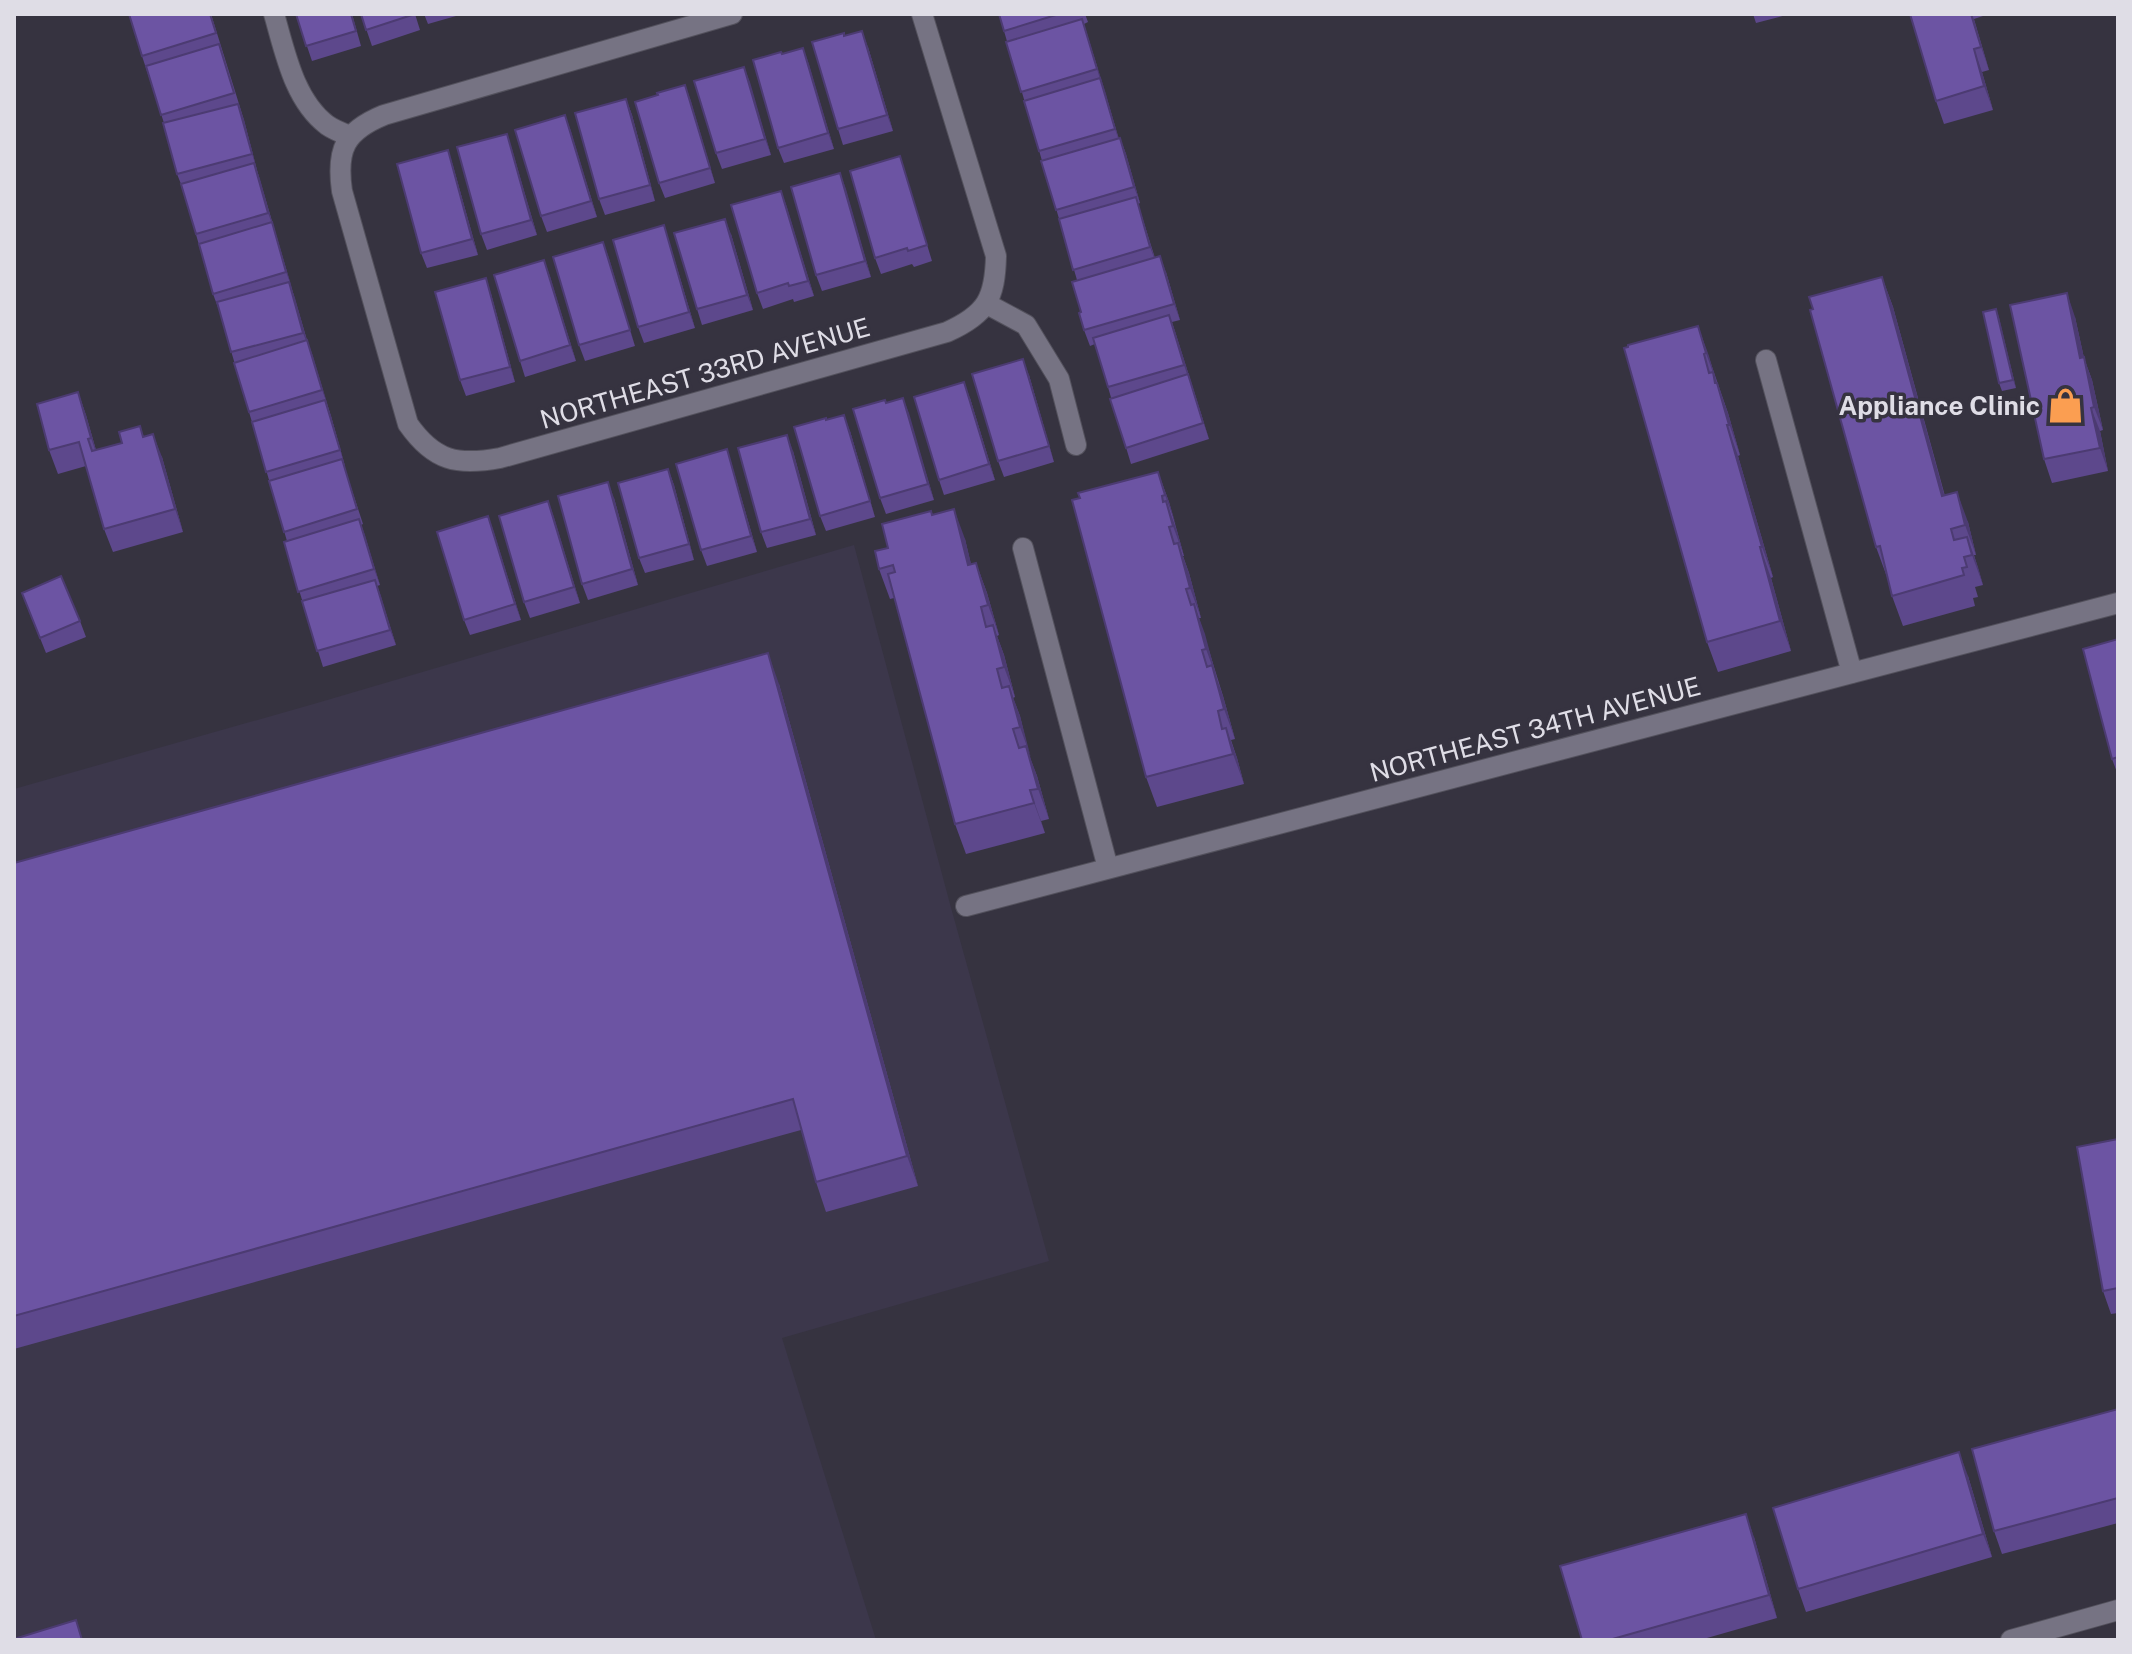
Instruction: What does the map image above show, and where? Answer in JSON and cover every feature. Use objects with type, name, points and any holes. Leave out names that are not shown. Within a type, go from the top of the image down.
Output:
[{"type":"street","points":[[274,14],[303,98],[345,144],[365,123],[384,115],[671,23],[732,14]]},
{"type":"street","points":[[922,14],[996,256],[993,292],[987,304],[1026,325],[1059,379],[1076,445]]},
{"type":"street","name":"NORTHEAST 33RD AVENUE","points":[[345,144],[339,169],[342,191],[408,424],[430,450],[456,461],[477,462],[500,458],[947,332],[965,324],[987,304]]},
{"type":"street","points":[[1766,360],[1852,673]]},
{"type":"street","points":[[1023,548],[1108,868]]},
{"type":"street","name":"NORTHEAST 34TH AVENUE","points":[[966,906],[2118,603]]},
{"type":"street","points":[[2011,1640],[2118,1610]]},
{"type":"shaded area","points":[[854,545],[1049,1261],[782,1338],[876,1640],[14,1640],[14,789]]},
{"type":"building","points":[[129,14],[210,14],[216,33],[142,56]]},
{"type":"building","points":[[296,14],[351,14],[356,31],[306,46]]},
{"type":"building","points":[[361,14],[415,14],[366,30]]},
{"type":"building","points":[[999,14],[1059,14],[1004,31]]},
{"type":"building","points":[[1910,14],[1971,14],[1981,47],[1974,49],[1984,86],[1936,101]]},
{"type":"building","points":[[1082,19],[1097,69],[1021,92],[1006,42]]},
{"type":"building","points":[[862,31],[887,115],[838,129],[812,42]]},
{"type":"building","points":[[219,44],[234,93],[161,115],[146,66]]},
{"type":"building","points":[[803,48],[828,133],[778,148],[753,60]]},
{"type":"building","points":[[744,67],[765,139],[716,153],[694,81]]},
{"type":"building","points":[[1100,78],[1115,129],[1039,151],[1024,101]]},
{"type":"building","points":[[685,85],[710,168],[659,183],[635,102]]},
{"type":"building","points":[[626,99],[650,185],[599,199],[575,113]]},
{"type":"building","points":[[238,104],[252,154],[177,174],[163,123]]},
{"type":"building","points":[[565,115],[591,201],[541,216],[515,130]]},
{"type":"building","points":[[507,134],[531,220],[481,234],[457,147]]},
{"type":"building","points":[[1120,138],[1134,187],[1056,210],[1041,161]]},
{"type":"building","points":[[448,150],[472,239],[421,253],[397,164]]},
{"type":"building","points":[[900,156],[927,245],[875,258],[850,171]]},
{"type":"building","points":[[254,163],[268,213],[196,234],[181,184]]},
{"type":"building","points":[[840,173],[865,261],[816,275],[791,187]]},
{"type":"building","points":[[781,191],[808,281],[789,286],[788,283],[757,293],[731,205]]},
{"type":"building","points":[[1136,197],[1150,247],[1073,270],[1059,219]]},
{"type":"building","points":[[725,219],[747,295],[697,309],[674,233]]},
{"type":"building","points":[[272,222],[286,272],[213,294],[199,244]]},
{"type":"building","points":[[664,225],[689,312],[638,327],[613,240]]},
{"type":"building","points":[[603,242],[630,330],[579,345],[553,257]]},
{"type":"building","points":[[1160,256],[1174,304],[1084,330],[1072,282]]},
{"type":"building","points":[[544,260],[570,345],[520,361],[494,275]]},
{"type":"building","points":[[1882,277],[1942,496],[1957,492],[1965,525],[1951,529],[1954,540],[1967,537],[1972,555],[1964,557],[1967,567],[1962,568],[1964,575],[1892,596],[1810,310],[1813,309],[1809,297]]},
{"type":"building","points":[[486,278],[510,367],[460,380],[435,292]]},
{"type":"building","points":[[289,282],[303,333],[231,352],[217,302]]},
{"type":"building","name":"Appliance Clinic","points":[[2067,293],[2080,358],[2084,357],[2100,448],[2044,459],[2010,305]]},
{"type":"building","points":[[1996,309],[2013,380],[1999,383],[1983,312]]},
{"type":"building","points":[[1169,315],[1184,365],[1108,387],[1093,338]]},
{"type":"building","points":[[1698,326],[1709,373],[1713,372],[1729,425],[1780,621],[1707,642],[1624,348]]},
{"type":"building","points":[[307,340],[322,390],[249,412],[234,363]]},
{"type":"building","points":[[1023,359],[1049,446],[998,461],[972,374]]},
{"type":"building","points":[[1188,374],[1203,423],[1126,448],[1110,399]]},
{"type":"building","points":[[964,382],[989,464],[939,480],[914,397]]},
{"type":"building","points":[[78,392],[92,451],[122,443],[119,432],[140,426],[143,437],[153,434],[175,509],[104,529],[79,442],[49,450],[37,404]]},
{"type":"building","points":[[903,398],[928,484],[880,498],[853,409]]},
{"type":"building","points":[[325,400],[340,450],[266,472],[252,422]]},
{"type":"building","points":[[844,415],[870,501],[820,516],[794,427]]},
{"type":"building","points":[[787,435],[810,519],[761,532],[738,448]]},
{"type":"building","points":[[727,449],[751,536],[701,550],[676,464]]},
{"type":"building","points":[[342,459],[357,509],[284,532],[269,481]]},
{"type":"building","points":[[668,469],[689,544],[639,558],[618,483]]},
{"type":"building","points":[[1158,472],[1165,495],[1162,496],[1163,502],[1166,501],[1173,526],[1169,527],[1174,544],[1178,543],[1190,588],[1186,589],[1191,605],[1194,604],[1206,649],[1202,650],[1207,667],[1212,665],[1224,709],[1218,711],[1222,729],[1226,728],[1233,754],[1146,777],[1072,500],[1080,498],[1078,493]]},
{"type":"building","points":[[608,482],[632,569],[582,584],[558,496]]},
{"type":"building","points":[[548,501],[574,587],[524,602],[499,516]]},
{"type":"building","points":[[954,509],[968,565],[976,563],[988,605],[981,607],[986,627],[993,625],[1004,667],[997,669],[1002,688],[1009,686],[1020,727],[1013,729],[1019,748],[1026,746],[1038,789],[1030,790],[1034,803],[955,824],[888,574],[895,572],[893,565],[879,569],[875,551],[888,548],[882,524],[931,511],[932,515]]},
{"type":"building","points":[[488,516],[515,604],[464,620],[437,532]]},
{"type":"building","points":[[359,519],[374,569],[298,592],[284,542]]},
{"type":"building","points":[[61,576],[80,621],[40,638],[22,593]]},
{"type":"building","points":[[375,580],[390,630],[317,651],[302,601]]},
{"type":"building","points":[[2118,639],[2118,757],[2112,759],[2083,649]]},
{"type":"building","points":[[768,653],[907,1156],[816,1182],[793,1099],[14,1316],[14,863]]},
{"type":"building","points":[[2118,1139],[2118,1288],[2103,1291],[2077,1147]]},
{"type":"building","points":[[2118,1409],[2118,1498],[1994,1531],[1972,1449]]},
{"type":"building","points":[[1959,1452],[1983,1534],[1798,1589],[1773,1508]]},
{"type":"building","points":[[1746,1514],[1769,1595],[1609,1640],[1582,1640],[1560,1566]]},
{"type":"building","points":[[76,1620],[82,1640],[14,1640],[14,1639]]},
{"type":"place","name":"Appliance Clinic","points":[[2066,405]]}]
